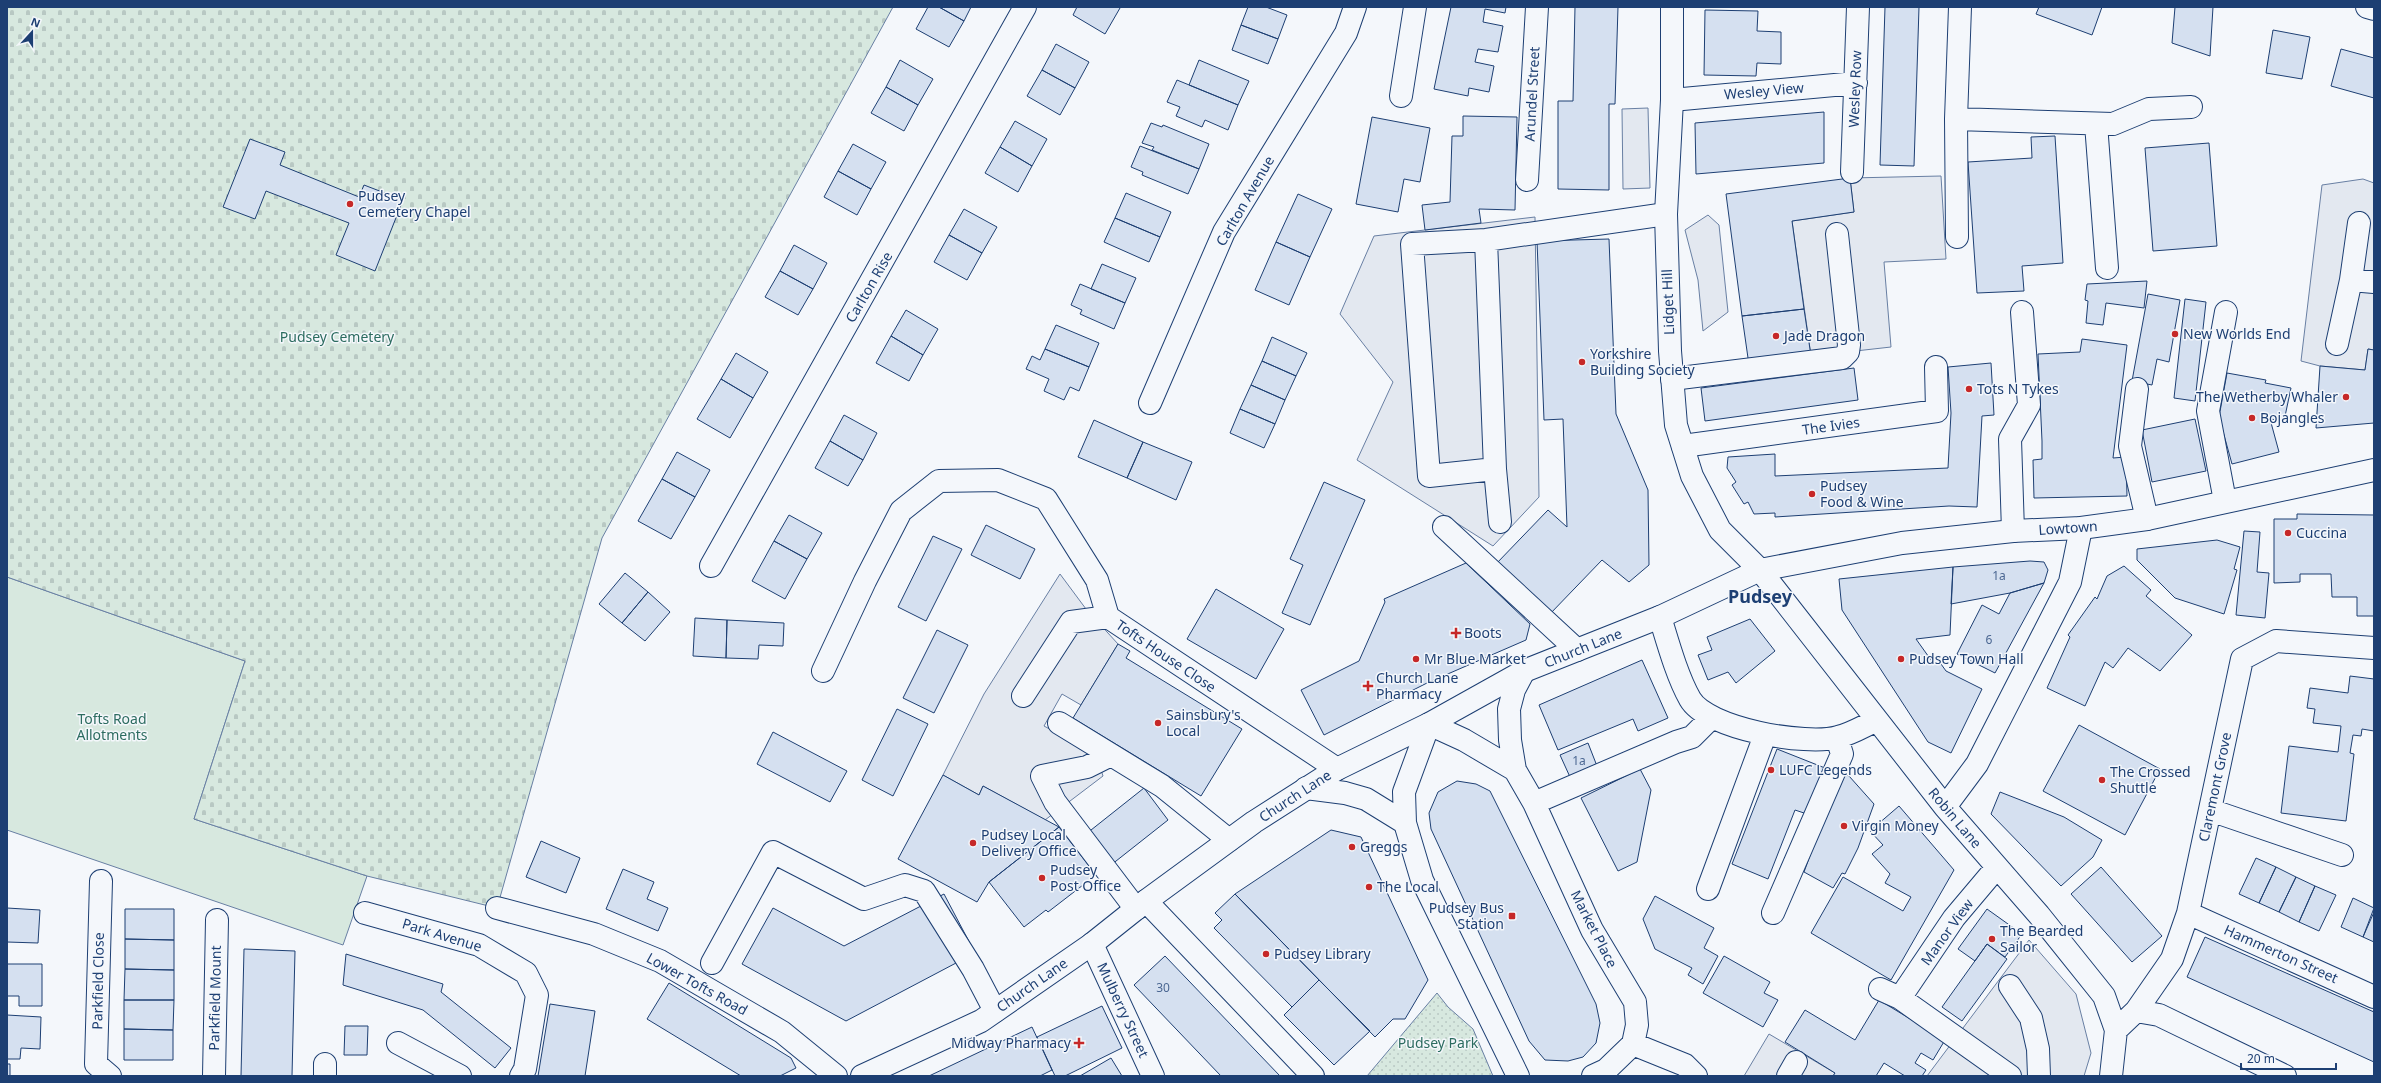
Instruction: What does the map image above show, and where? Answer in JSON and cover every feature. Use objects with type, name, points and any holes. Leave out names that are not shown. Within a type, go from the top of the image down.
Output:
[{"type":"street","name":"Carlton Rise","points":[[711,566],[936,169],[1025,7]]},
{"type":"street","name":"Carlton Avenue","points":[[1150,403],[1224,232],[1346,33],[1355,7]]},
{"type":"street","points":[[1401,96],[1415,7]]},
{"type":"street","name":"Arundel Street","points":[[1527,180],[1537,7]]},
{"type":"street","name":"Lidget Hill","points":[[1672,7],[1672,100],[1666,214],[1672,379],[1676,425],[1692,476],[1720,530],[1760,570]]},
{"type":"street","name":"Wesley Row","points":[[1852,172],[1858,7]]},
{"type":"street","points":[[1957,237],[1956,119],[1960,7]]},
{"type":"street","points":[[2366,7],[2374,9]]},
{"type":"street","name":"Wesley View","points":[[1672,100],[1856,83]]},
{"type":"street","points":[[1956,119],[2113,124],[2148,109],[2191,107]]},
{"type":"street","points":[[2096,124],[2107,268]]},
{"type":"street","points":[[1495,469],[1428,476],[1412,244],[1486,240],[1666,214]]},
{"type":"street","points":[[2337,344],[2351,280],[2360,223]]},
{"type":"street","points":[[1672,379],[1842,358],[1848,352],[1849,345],[1837,234]]},
{"type":"street","points":[[1486,240],[1495,469],[1500,522]]},
{"type":"street","points":[[2351,280],[2374,282]]},
{"type":"street","points":[[2013,531],[2010,439],[2029,404],[2022,312]]},
{"type":"street","points":[[2225,501],[2208,411],[2226,312]]},
{"type":"street","name":"The Ivies","points":[[1683,446],[1937,411],[1936,367]]},
{"type":"street","points":[[2137,389],[2130,446],[2147,519]]},
{"type":"street","name":"Lowtown","points":[[1760,570],[1902,543],[2013,531],[2081,528],[2147,519],[2374,470]]},
{"type":"street","name":"Tofts House Close","points":[[824,671],[865,581],[902,510],[939,481],[998,480],[1046,499],[1097,580],[1108,617],[1337,769]]},
{"type":"street","points":[[1444,527],[1577,650]]},
{"type":"street","points":[[1945,807],[1977,764],[2070,582],[2081,528]]},
{"type":"street","name":"Church Lane","points":[[862,1076],[981,1021],[1092,944],[1141,905],[1229,840],[1337,769],[1429,724],[1524,671],[1660,617],[1760,570]]},
{"type":"street","name":"Robin Lane","points":[[1760,570],[1945,807],[2062,942],[2104,996],[2116,1030],[2111,1076]]},
{"type":"street","points":[[1024,696],[1071,622],[1108,617]]},
{"type":"street","points":[[1660,617],[1691,700],[1704,714],[1757,734],[1799,738],[1837,738],[1877,720]]},
{"type":"street","name":"Claremont Grove","points":[[2116,1030],[2136,1011],[2172,959],[2188,913],[2242,659],[2276,641],[2374,648]]},
{"type":"street","name":"Market Place","points":[[1524,671],[1514,690],[1509,709],[1510,740],[1515,770],[1534,803],[1592,930],[1635,1002],[1637,1025],[1633,1044]]},
{"type":"street","points":[[1534,803],[1676,742],[1692,737],[1712,717]]},
{"type":"street","points":[[1059,723],[1162,786],[1229,840]]},
{"type":"street","points":[[1429,724],[1404,792],[1405,823],[1422,880],[1518,1076]]},
{"type":"street","name":"Market Place","points":[[1429,724],[1464,740],[1515,770]]},
{"type":"street","points":[[1708,889],[1765,735]]},
{"type":"street","points":[[1773,913],[1842,754],[1837,738]]},
{"type":"street","points":[[1111,755],[1087,767],[1042,776],[1055,802],[1141,905],[1210,969],[1313,1076]]},
{"type":"street","points":[[1306,788],[1345,793],[1366,799],[1405,823]]},
{"type":"street","points":[[2210,810],[2342,855]]},
{"type":"street","points":[[712,963],[772,852],[864,900],[905,884],[924,891],[973,969],[995,1011]]},
{"type":"street","name":"Manor View","points":[[1900,998],[1954,918],[1997,868]]},
{"type":"street","name":"Parkfield Close","points":[[101,881],[96,1064],[110,1076]]},
{"type":"street","name":"Lower Tofts Road","points":[[497,908],[594,934],[660,961],[782,1032],[836,1076]]},
{"type":"street","name":"Park Avenue","points":[[365,913],[479,945],[526,973],[537,995],[525,1069],[521,1076]]},
{"type":"street","name":"Hammerton Street","points":[[2188,913],[2374,997]]},
{"type":"street","name":"Parkfield Mount","points":[[214,1076],[217,920]]},
{"type":"street","name":"Mulberry Street","points":[[1092,944],[1153,1076]]},
{"type":"street","points":[[2010,986],[2031,1018],[2038,1049],[2039,1076]]},
{"type":"street","points":[[1880,989],[1900,998],[2010,1076]]},
{"type":"street","points":[[2136,1011],[2159,1015],[2285,1076]]},
{"type":"street","points":[[398,1042],[460,1076]]},
{"type":"street","points":[[1593,1076],[1606,1070],[1633,1044],[1684,1065],[1696,1076]]},
{"type":"green space","name":"Pudsey Cemetery","points":[[7,7],[893,7],[602,538],[497,908],[367,876],[194,819],[245,661],[7,577]]},
{"type":"green space","name":"Tofts Road Allotments","points":[[7,577],[245,661],[194,819],[367,876],[343,945],[7,830]]},
{"type":"green space","name":"Pudsey Park","points":[[1437,993],[1448,1007],[1473,1029],[1493,1076],[1367,1076]]},
{"type":"shaded area","points":[[1648,108],[1650,188],[1623,189],[1622,109]]},
{"type":"shaded area","points":[[1941,176],[1946,259],[1884,262],[1891,347],[1811,356],[1792,221],[1854,212],[1850,178]]},
{"type":"shaded area","points":[[2363,179],[2374,183],[2374,350],[2368,349],[2365,370],[2320,366],[2301,361],[2322,185]]},
{"type":"shaded area","points":[[1708,215],[1719,225],[1728,312],[1703,331],[1698,280],[1685,230]]},
{"type":"shaded area","points":[[1535,217],[1539,497],[1493,546],[1357,460],[1393,382],[1340,314],[1374,236]]},
{"type":"shaded area","points":[[1060,574],[1086,609],[1118,644],[1081,705],[1062,694],[1044,726],[1096,754],[1103,776],[1045,820],[983,786],[979,795],[943,775],[984,694]]},
{"type":"shaded area","points":[[2029,940],[2076,994],[2091,1053],[2084,1076],[1927,1076]]},
{"type":"shaded area","points":[[1769,1034],[1835,1073],[1833,1076],[1744,1076]]},
{"type":"building","points":[[928,7],[939,7],[964,21],[949,47],[916,29]]},
{"type":"building","points":[[939,7],[971,7],[964,21]]},
{"type":"building","points":[[1077,7],[1120,8],[1105,34],[1073,15]]},
{"type":"building","points":[[1248,7],[1266,7],[1287,15],[1278,39],[1241,25]]},
{"type":"building","points":[[1451,7],[1506,7],[1505,13],[1485,9],[1483,22],[1503,26],[1498,52],[1478,49],[1475,62],[1494,66],[1489,92],[1469,88],[1468,96],[1434,89]]},
{"type":"building","points":[[1575,7],[1618,7],[1615,104],[1609,104],[1609,190],[1558,189],[1558,101],[1573,101]]},
{"type":"building","points":[[1885,7],[1919,7],[1914,166],[1880,165]]},
{"type":"building","points":[[2039,7],[2102,7],[2092,35],[2036,14]]},
{"type":"building","points":[[2175,7],[2213,7],[2210,56],[2172,43]]},
{"type":"building","points":[[1705,10],[1758,11],[1757,31],[1781,32],[1781,64],[1757,63],[1756,76],[1704,75]]},
{"type":"building","points":[[1241,25],[1278,39],[1268,64],[1232,50]]},
{"type":"building","points":[[2273,30],[2310,37],[2302,79],[2266,73]]},
{"type":"building","points":[[1056,44],[1089,62],[1075,88],[1042,70]]},
{"type":"building","points":[[2341,49],[2374,58],[2374,98],[2331,86]]},
{"type":"building","points":[[900,60],[933,79],[918,105],[886,87]]},
{"type":"building","points":[[1199,60],[1249,81],[1238,105],[1189,85]]},
{"type":"building","points":[[1042,70],[1075,88],[1060,115],[1027,96]]},
{"type":"building","points":[[1177,80],[1238,105],[1228,130],[1205,120],[1202,127],[1176,116],[1180,107],[1167,102]]},
{"type":"building","points":[[886,87],[918,105],[904,131],[871,113]]},
{"type":"building","points":[[1824,112],[1824,163],[1696,174],[1695,123]]},
{"type":"building","points":[[1463,116],[1517,117],[1515,210],[1479,209],[1481,223],[1425,230],[1422,205],[1450,202],[1452,136],[1463,136]]},
{"type":"building","points":[[1372,117],[1430,128],[1420,182],[1404,179],[1398,212],[1356,204]]},
{"type":"building","points":[[1015,121],[1047,139],[1032,166],[1000,147]]},
{"type":"building","points":[[1151,123],[1162,127],[1163,125],[1209,144],[1199,169],[1152,150],[1154,147],[1142,143]]},
{"type":"building","points":[[2055,136],[2063,263],[2022,266],[2024,291],[1977,293],[1968,162],[2032,158],[2031,137]]},
{"type":"building","name":"Pudsey Cemetery Chapel","points":[[250,139],[285,152],[280,165],[359,197],[364,185],[403,200],[375,271],[336,255],[349,223],[266,191],[255,219],[223,207]]},
{"type":"building","points":[[2209,143],[2217,246],[2153,251],[2145,148]]},
{"type":"building","points":[[853,144],[886,162],[871,189],[838,171]]},
{"type":"building","points":[[1140,146],[1199,169],[1188,194],[1142,175],[1143,172],[1131,167]]},
{"type":"building","points":[[1000,147],[1032,166],[1018,192],[985,173]]},
{"type":"building","points":[[838,171],[871,189],[857,215],[824,197]]},
{"type":"building","points":[[1850,178],[1854,212],[1792,221],[1804,309],[1742,316],[1726,194]]},
{"type":"building","points":[[1126,193],[1171,212],[1160,237],[1115,218]]},
{"type":"building","points":[[1298,194],[1332,209],[1310,257],[1276,242]]},
{"type":"building","points":[[964,209],[997,227],[982,253],[949,235]]},
{"type":"building","points":[[1115,218],[1160,237],[1149,262],[1104,242]]},
{"type":"building","points":[[949,235],[982,253],[967,280],[934,262]]},
{"type":"building","points":[[1609,239],[1616,414],[1648,490],[1649,565],[1629,582],[1602,560],[1549,615],[1496,564],[1548,510],[1567,527],[1563,419],[1544,420],[1537,241]]},
{"type":"building","points":[[1276,242],[1310,257],[1289,305],[1255,290]]},
{"type":"building","points":[[794,245],[827,263],[813,289],[780,271]]},
{"type":"building","points":[[1102,264],[1136,278],[1125,303],[1091,289]]},
{"type":"building","points":[[780,271],[813,289],[798,315],[765,297]]},
{"type":"building","points":[[2147,281],[2144,308],[2106,303],[2103,325],[2086,323],[2088,301],[2085,300],[2087,284]]},
{"type":"building","points":[[1080,284],[1125,303],[1114,329],[1080,314],[1082,310],[1071,305]]},
{"type":"building","points":[[2148,294],[2180,300],[2169,362],[2157,359],[2152,385],[2132,381]]},
{"type":"building","points":[[2185,299],[2206,302],[2195,401],[2174,398]]},
{"type":"building","name":"Jade Dragon","points":[[1804,309],[1811,356],[1749,365],[1742,316]]},
{"type":"building","points":[[906,310],[938,329],[923,355],[891,336]]},
{"type":"building","points":[[1056,325],[1099,343],[1089,367],[1045,349]]},
{"type":"building","points":[[891,336],[923,355],[909,381],[876,363]]},
{"type":"building","points":[[1272,337],[1307,353],[1296,376],[1262,361]]},
{"type":"building","points":[[2082,339],[2127,345],[2113,458],[2126,457],[2127,496],[2034,498],[2033,460],[2042,459],[2038,354],[2080,352]]},
{"type":"building","points":[[1045,349],[1089,367],[1079,391],[1070,387],[1064,400],[1044,391],[1049,379],[1026,369],[1032,356],[1040,360]]},
{"type":"building","name":"The Wetherby Whaler","points":[[2368,349],[2374,350],[2374,423],[2316,428],[2320,366],[2365,370]]},
{"type":"building","points":[[736,353],[768,372],[753,398],[721,379]]},
{"type":"building","points":[[1262,361],[1296,376],[1285,400],[1251,385]]},
{"type":"building","points":[[1991,363],[1994,415],[1982,416],[1977,507],[1949,506],[1775,517],[1775,513],[1754,514],[1748,502],[1744,504],[1732,485],[1736,482],[1727,468],[1728,457],[1775,454],[1775,476],[1948,468],[1951,413],[1948,367]]},
{"type":"building","points":[[1854,368],[1858,400],[1705,421],[1701,388]]},
{"type":"building","name":"Bojangles","points":[[2227,373],[2266,380],[2265,383],[2291,388],[2284,421],[2270,419],[2279,452],[2232,464],[2219,417]]},
{"type":"building","points":[[721,379],[753,398],[730,438],[697,419]]},
{"type":"building","points":[[1251,385],[1285,400],[1275,424],[1240,409]]},
{"type":"building","points":[[1240,409],[1275,424],[1264,448],[1230,433]]},
{"type":"building","points":[[844,415],[877,433],[863,460],[830,441]]},
{"type":"building","points":[[2195,419],[2206,471],[2152,482],[2142,430]]},
{"type":"building","points":[[1094,420],[1143,442],[1127,478],[1078,457]]},
{"type":"building","points":[[830,441],[863,460],[848,486],[815,468]]},
{"type":"building","points":[[1143,442],[1192,462],[1176,500],[1127,478]]},
{"type":"building","points":[[677,452],[710,470],[695,497],[662,479]]},
{"type":"building","points":[[662,479],[695,497],[671,539],[638,521]]},
{"type":"building","points":[[1324,482],[1365,500],[1310,625],[1282,613],[1303,565],[1290,559]]},
{"type":"building","points":[[2297,514],[2374,515],[2374,616],[2357,616],[2357,597],[2332,597],[2331,574],[2300,574],[2300,582],[2274,583],[2274,519],[2297,519]]},
{"type":"building","points":[[789,515],[822,533],[807,559],[774,541]]},
{"type":"building","points":[[986,525],[1035,549],[1020,579],[971,555]]},
{"type":"building","points":[[2244,531],[2260,532],[2257,572],[2269,573],[2265,618],[2236,615]]},
{"type":"building","points":[[933,536],[962,549],[926,621],[898,607]]},
{"type":"building","points":[[2217,540],[2240,547],[2234,569],[2237,570],[2224,614],[2175,598],[2137,560],[2137,549]]},
{"type":"building","points":[[774,541],[807,559],[785,599],[752,581]]},
{"type":"building","points":[[2030,561],[2044,562],[2048,570],[2044,583],[2010,593],[1951,604],[1953,567]]},
{"type":"building","points":[[1466,563],[1530,624],[1526,640],[1427,683],[1324,735],[1301,690],[1359,661],[1385,602],[1384,599]]},
{"type":"building","points":[[2124,566],[2151,590],[2146,596],[2192,635],[2160,671],[2128,648],[2113,668],[2105,662],[2085,706],[2047,688],[2070,637],[2068,635],[2095,597],[2097,599],[2107,576]]},
{"type":"building","name":"Pudsey Town Hall","points":[[1953,567],[1950,635],[1916,639],[1931,660],[1936,657],[1946,671],[1982,689],[1951,753],[1928,742],[1842,610],[1839,579]]},
{"type":"building","points":[[625,573],[648,592],[622,623],[599,604]]},
{"type":"building","points":[[2044,583],[1995,673],[1957,654],[1982,605],[1999,614],[2010,593]]},
{"type":"building","points":[[1216,589],[1284,629],[1256,679],[1187,639]]},
{"type":"building","points":[[648,592],[670,612],[645,641],[622,623]]},
{"type":"building","points":[[695,618],[727,620],[726,658],[693,656]]},
{"type":"building","points":[[1750,619],[1775,651],[1736,683],[1728,672],[1708,680],[1698,655],[1712,650],[1707,637]]},
{"type":"building","points":[[727,620],[784,623],[783,646],[759,645],[758,659],[726,658]]},
{"type":"building","points":[[937,630],[968,645],[934,713],[903,698]]},
{"type":"building","name":"Sainsbury's Local","points":[[1118,644],[1130,651],[1126,658],[1242,729],[1201,796],[1073,718]]},
{"type":"building","points":[[1642,660],[1668,718],[1638,731],[1633,719],[1558,750],[1539,705]]},
{"type":"building","points":[[2350,676],[2374,679],[2374,731],[2362,729],[2361,736],[2353,735],[2350,753],[2354,754],[2346,821],[2281,813],[2289,746],[2338,752],[2341,726],[2313,723],[2315,709],[2307,708],[2310,688],[2348,693]]},
{"type":"building","points":[[897,709],[928,724],[893,796],[862,780]]},
{"type":"building","name":"The Crossed Shuttle","points":[[2079,725],[2160,769],[2125,835],[2043,791]]},
{"type":"building","points":[[773,732],[847,771],[830,802],[757,764]]},
{"type":"building","points":[[1588,743],[1597,766],[1570,777],[1560,755]]},
{"type":"building","points":[[1777,749],[1825,768],[1807,814],[1795,810],[1768,879],[1732,864]]},
{"type":"building","points":[[1640,769],[1651,790],[1637,862],[1618,871],[1581,798]]},
{"type":"building","name":"Virgin Money","points":[[1840,773],[1849,776],[1874,804],[1858,848],[1845,874],[1842,873],[1833,888],[1804,872]]},
{"type":"building","name":"Pudsey Local Delivery Office","points":[[943,775],[979,795],[983,786],[1059,827],[989,882],[977,902],[898,859]]},
{"type":"building","name":"Pudsey Bus Station","points":[[1457,781],[1476,784],[1490,791],[1596,1004],[1600,1023],[1596,1043],[1583,1057],[1568,1061],[1545,1060],[1529,1041],[1431,829],[1429,813],[1438,792]]},
{"type":"building","points":[[1144,788],[1168,820],[1111,865],[1086,834]]},
{"type":"building","points":[[2000,792],[2064,817],[2102,840],[2093,857],[2061,886],[1991,814]]},
{"type":"building","points":[[1899,806],[1954,870],[1891,980],[1811,933],[1843,877],[1903,911],[1911,897],[1885,883],[1890,874],[1872,854],[1883,845],[1870,831]]},
{"type":"building","name":"Pudsey Post Office","points":[[1059,827],[1096,875],[1048,912],[1046,910],[1024,927],[989,882]]},
{"type":"building","points":[[1331,830],[1361,837],[1428,980],[1405,1019],[1393,1019],[1375,1037],[1235,894]]},
{"type":"building","points":[[541,841],[580,858],[566,893],[526,877]]},
{"type":"building","points":[[2256,858],[2276,867],[2259,903],[2239,894]]},
{"type":"building","points":[[2101,867],[2162,936],[2132,962],[2071,894]]},
{"type":"building","points":[[2276,867],[2296,877],[2279,912],[2259,903]]},
{"type":"building","points":[[623,869],[654,882],[647,899],[668,908],[658,931],[606,909]]},
{"type":"building","points":[[2296,877],[2315,886],[2299,922],[2279,912]]},
{"type":"building","points":[[2315,886],[2336,895],[2319,931],[2299,922]]},
{"type":"building","points":[[944,894],[975,953],[846,1021],[742,964],[773,908],[844,946]]},
{"type":"building","name":"Pudsey Library","points":[[1235,894],[1319,980],[1292,1007],[1214,928],[1222,920],[1215,913]]},
{"type":"building","points":[[1655,896],[1714,928],[1704,948],[1718,956],[1703,984],[1688,975],[1692,968],[1655,949],[1643,919]]},
{"type":"building","points":[[2353,898],[2374,908],[2363,937],[2341,927]]},
{"type":"building","points":[[7,908],[40,910],[38,943],[7,942]]},
{"type":"building","points":[[125,909],[174,909],[174,940],[125,939]]},
{"type":"building","name":"The Bearded Sailor","points":[[1987,909],[2022,934],[2005,957],[1987,944],[1975,961],[1958,949]]},
{"type":"building","points":[[2374,912],[2374,942],[2363,937]]},
{"type":"building","points":[[2205,937],[2374,1012],[2374,1062],[2187,977]]},
{"type":"building","points":[[125,939],[174,940],[174,970],[125,969]]},
{"type":"building","points":[[1987,944],[2007,959],[1962,1021],[1942,1007]]},
{"type":"building","points":[[244,949],[295,951],[292,1076],[241,1076]]},
{"type":"building","points":[[346,954],[443,984],[441,992],[511,1048],[495,1068],[423,1010],[343,985]]},
{"type":"building","points":[[1165,956],[1280,1076],[1221,1076],[1134,985]]},
{"type":"building","points":[[1724,956],[1770,982],[1764,993],[1778,1000],[1763,1027],[1703,993]]},
{"type":"building","points":[[7,964],[42,964],[42,1006],[19,1006],[19,996],[7,996]]},
{"type":"building","points":[[125,969],[174,970],[174,1000],[124,1000]]},
{"type":"building","points":[[1319,980],[1370,1031],[1334,1065],[1284,1015]]},
{"type":"building","points":[[669,983],[791,1058],[796,1068],[780,1076],[741,1076],[647,1019]]},
{"type":"building","points":[[124,1000],[174,1000],[173,1030],[124,1029]]},
{"type":"building","points":[[1879,1000],[1945,1040],[1933,1060],[1921,1053],[1915,1063],[1926,1070],[1922,1076],[1905,1076],[1884,1063],[1876,1076],[1833,1076],[1835,1073],[1785,1042],[1805,1010],[1855,1040]]},
{"type":"building","points":[[550,1004],[595,1011],[585,1076],[538,1076]]},
{"type":"building","name":"Midway Pharmacy","points":[[1102,1006],[1122,1048],[1065,1076],[1055,1076],[1037,1037]]},
{"type":"building","points":[[7,1015],[41,1017],[40,1049],[21,1048],[20,1059],[7,1059]]},
{"type":"building","points":[[345,1026],[368,1026],[367,1055],[344,1055]]},
{"type":"building","points":[[1032,1027],[1052,1070],[1040,1076],[929,1076]]},
{"type":"building","points":[[124,1029],[173,1030],[173,1060],[124,1060]]},
{"type":"building","points":[[1111,1058],[1122,1076],[1080,1076]]},
{"type":"building","points":[[7,1064],[10,1064],[10,1076],[7,1076]]},
{"type":"place","name":"Pudsey Cemetery Chapel","points":[[350,204]]},
{"type":"place","name":"New Worlds End","points":[[2175,334]]},
{"type":"place","name":"Jade Dragon","points":[[1776,336]]},
{"type":"place","name":"Yorkshire Building Society","points":[[1582,362]]},
{"type":"place","name":"Tots N Tykes","points":[[1969,389]]},
{"type":"place","name":"The Wetherby Whaler","points":[[2346,397]]},
{"type":"place","name":"Bojangles","points":[[2252,418]]},
{"type":"place","name":"Pudsey Food & Wine","points":[[1812,494]]},
{"type":"place","name":"Cuccina","points":[[2288,533]]},
{"type":"place","name":"Boots","points":[[1456,633]]},
{"type":"place","name":"Mr Blue Market","points":[[1416,659]]},
{"type":"place","name":"Pudsey Town Hall","points":[[1901,659]]},
{"type":"place","name":"Church Lane Pharmacy","points":[[1368,686]]},
{"type":"place","name":"Sainsbury's Local","points":[[1158,723]]},
{"type":"place","name":"LUFC Legends","points":[[1771,770]]},
{"type":"place","name":"The Crossed Shuttle","points":[[2102,780]]},
{"type":"place","name":"Virgin Money","points":[[1844,826]]},
{"type":"place","name":"Pudsey Local Delivery Office","points":[[973,843]]},
{"type":"place","name":"Greggs","points":[[1352,847]]},
{"type":"place","name":"Pudsey Post Office","points":[[1042,878]]},
{"type":"place","name":"The Local","points":[[1369,887]]},
{"type":"place","name":"Pudsey Bus Station","points":[[1512,916]]},
{"type":"place","name":"The Bearded Sailor","points":[[1992,939]]},
{"type":"place","name":"Pudsey Library","points":[[1266,954]]},
{"type":"place","name":"Midway Pharmacy","points":[[1079,1043]]},
{"type":"district","name":"Pudsey","points":[[1760,597]]}]
